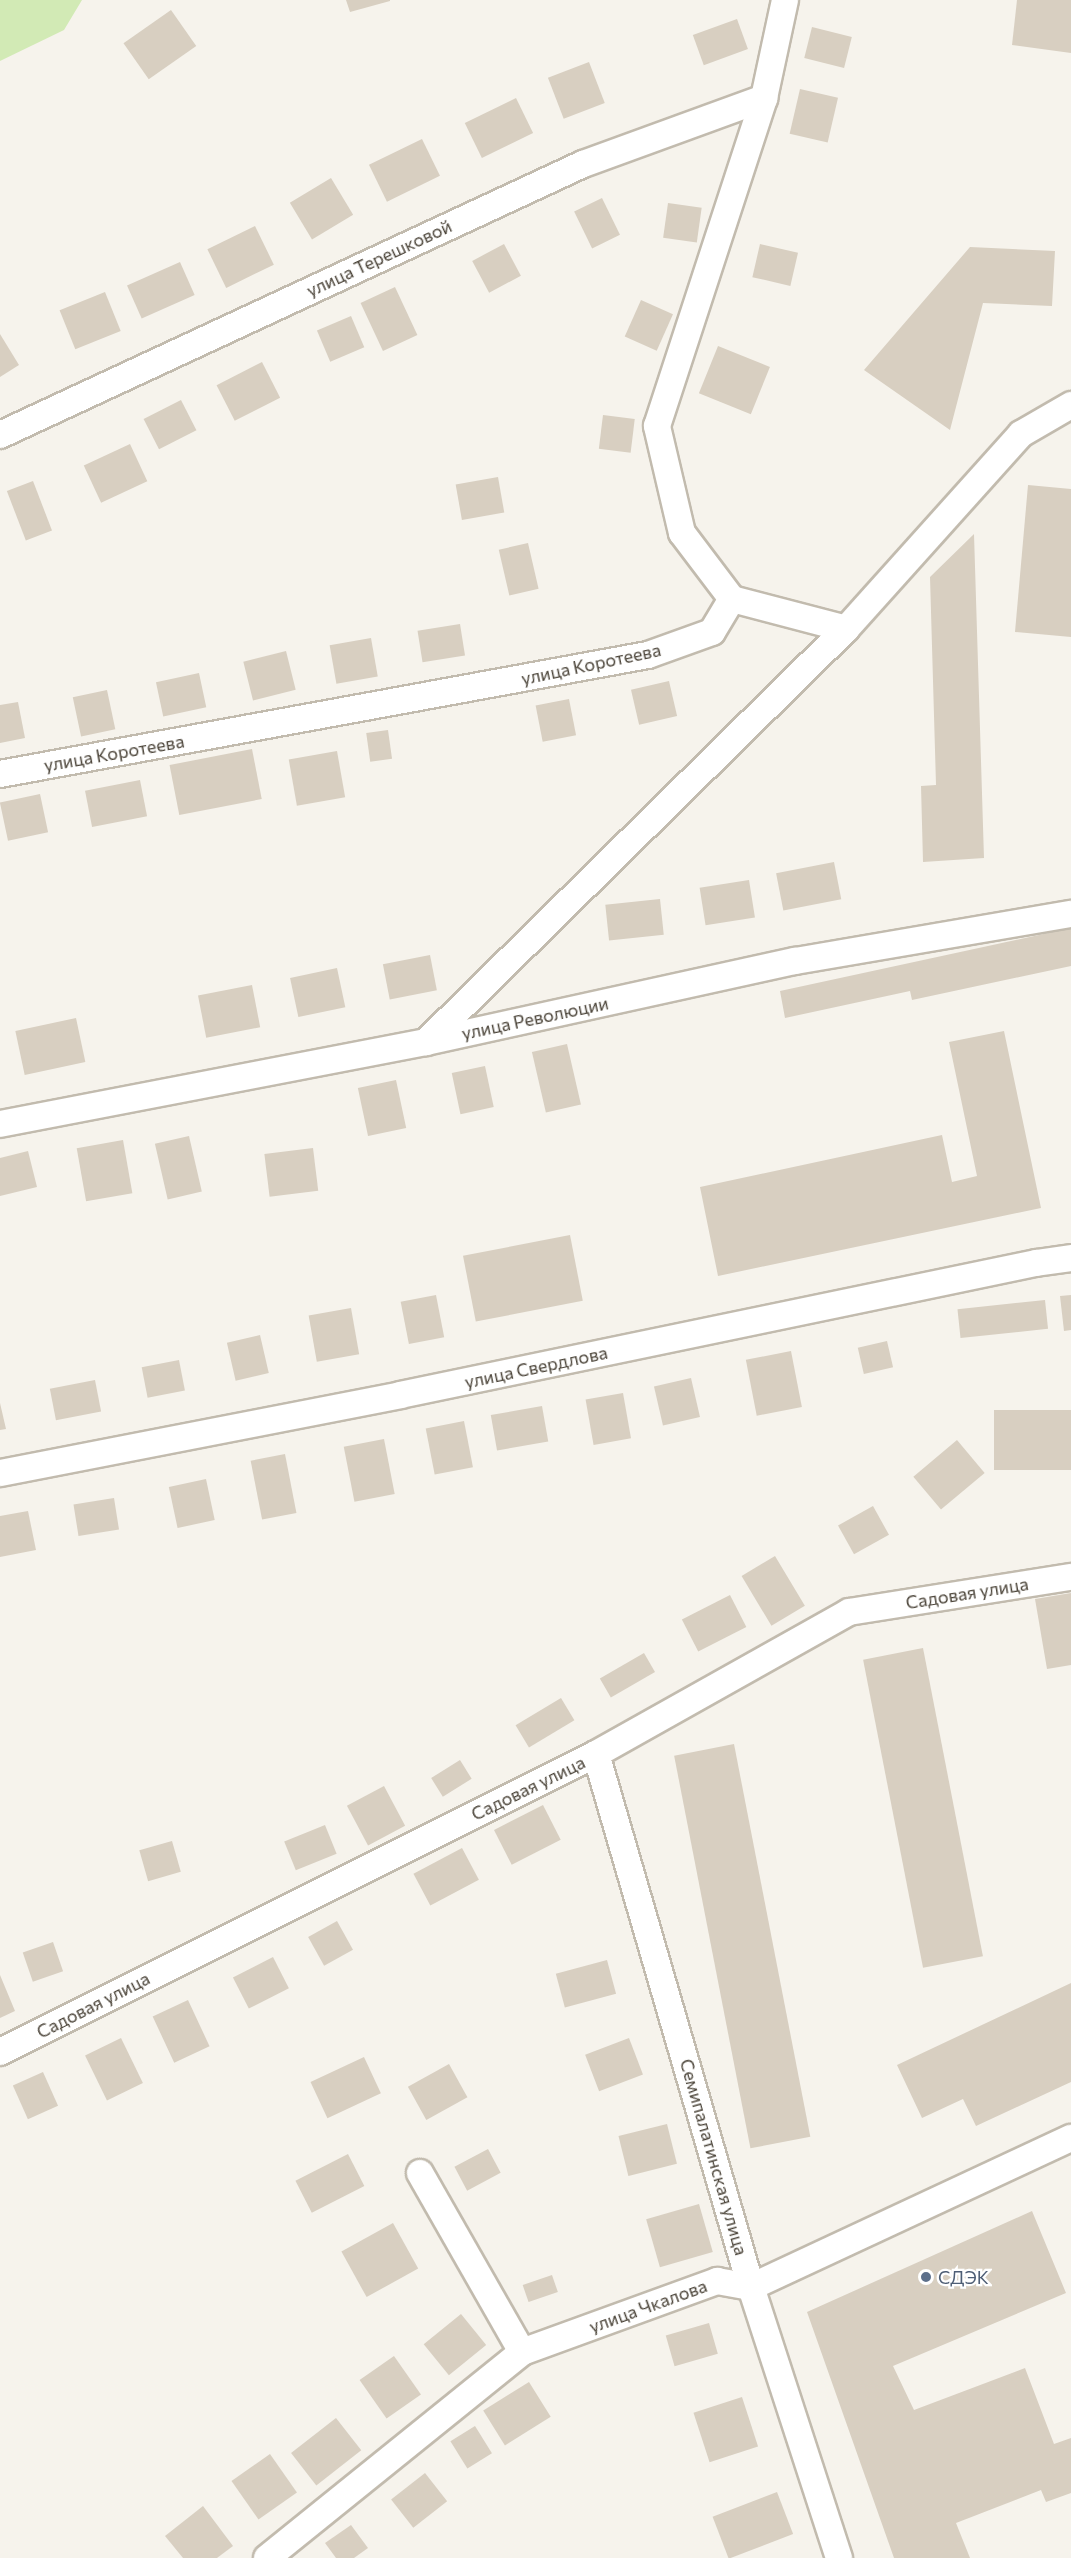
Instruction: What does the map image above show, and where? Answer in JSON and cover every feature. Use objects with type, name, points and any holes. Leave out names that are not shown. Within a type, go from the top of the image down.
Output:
[{"type":"street","points":[[785,0],[764,98],[657,426],[682,533],[732,599],[846,628]]},
{"type":"street","name":"улица Терешковой","points":[[0,435],[583,164],[764,98]]},
{"type":"street","points":[[426,1042],[846,628],[1021,434],[1071,405]]},
{"type":"street","name":"улица Коротеева","points":[[0,774],[648,655],[712,632],[732,599]]},
{"type":"street","name":"улица Революции","points":[[0,1124],[426,1042],[795,961],[1071,914]]},
{"type":"street","name":"улица Свердлова","points":[[0,1473],[400,1395],[1071,1258]]},
{"type":"street","name":"Садовая улица","points":[[0,2052],[596,1754],[849,1612],[1071,1577]]},
{"type":"street","name":"Семипалатинская улица","points":[[596,1754],[752,2287],[839,2558]]},
{"type":"street","points":[[752,2287],[1071,2138]]},
{"type":"street","points":[[420,2173],[522,2352]]},
{"type":"street","name":"улица Чкалова","points":[[267,2558],[522,2352],[717,2281],[752,2287]]},
{"type":"green space","points":[[0,0],[82,0],[64,30],[0,61]]},
{"type":"building","points":[[346,0],[390,0],[390,1],[350,12]]},
{"type":"building","points":[[1017,0],[1071,0],[1071,53],[1012,45]]},
{"type":"building","points":[[171,10],[196,46],[149,79],[123,43]]},
{"type":"building","points":[[737,19],[748,49],[704,65],[693,35]]},
{"type":"building","points":[[812,27],[852,37],[844,68],[804,58]]},
{"type":"building","points":[[589,62],[605,103],[564,119],[548,78]]},
{"type":"building","points":[[800,89],[838,98],[828,143],[790,134]]},
{"type":"building","points":[[516,98],[533,133],[482,158],[465,123]]},
{"type":"building","points":[[422,139],[440,176],[387,202],[369,165]]},
{"type":"building","points":[[331,178],[353,215],[312,240],[290,203]]},
{"type":"building","points":[[602,198],[620,235],[592,248],[574,212]]},
{"type":"building","points":[[668,203],[702,208],[697,242],[663,238]]},
{"type":"building","points":[[255,226],[274,265],[226,288],[207,249]]},
{"type":"building","points":[[504,244],[521,276],[489,293],[472,261]]},
{"type":"building","points":[[760,244],[798,253],[790,286],[752,277]]},
{"type":"building","points":[[970,247],[1055,251],[1052,306],[983,303],[950,430],[864,370]]},
{"type":"building","points":[[180,262],[195,295],[142,318],[127,286]]},
{"type":"building","points":[[395,287],[417,335],[383,351],[361,303]]},
{"type":"building","points":[[105,292],[121,331],[75,349],[60,310]]},
{"type":"building","points":[[641,300],[673,314],[657,351],[625,337]]},
{"type":"building","points":[[351,316],[364,347],[330,362],[317,330]]},
{"type":"building","points":[[0,334],[19,365],[0,377]]},
{"type":"building","points":[[718,346],[770,367],[751,414],[699,393]]},
{"type":"building","points":[[262,362],[280,398],[235,421],[217,385]]},
{"type":"building","points":[[181,400],[196,430],[159,449],[144,419]]},
{"type":"building","points":[[603,415],[635,419],[631,453],[599,449]]},
{"type":"building","points":[[130,444],[147,481],[101,503],[84,466]]},
{"type":"building","points":[[498,477],[504,512],[462,520],[456,484]]},
{"type":"building","points":[[33,481],[52,530],[26,541],[7,491]]},
{"type":"building","points":[[1028,485],[1071,489],[1071,637],[1015,632]]},
{"type":"building","points":[[974,534],[984,858],[923,862],[921,786],[936,785],[930,577]]},
{"type":"building","points":[[528,543],[539,589],[509,596],[499,550]]},
{"type":"building","points":[[460,624],[465,656],[423,662],[418,631]]},
{"type":"building","points":[[371,638],[378,676],[336,684],[330,645]]},
{"type":"building","points":[[286,651],[296,690],[253,700],[243,662]]},
{"type":"building","points":[[199,673],[206,707],[163,716],[156,682]]},
{"type":"building","points":[[669,681],[677,716],[639,725],[631,690]]},
{"type":"building","points":[[107,690],[115,729],[81,736],[73,697]]},
{"type":"building","points":[[569,699],[576,735],[543,742],[536,705]]},
{"type":"building","points":[[18,702],[25,738],[0,743],[0,705]]},
{"type":"building","points":[[388,730],[392,759],[370,762],[366,733]]},
{"type":"building","points":[[252,749],[262,799],[179,815],[170,765]]},
{"type":"building","points":[[337,751],[345,797],[297,806],[289,760]]},
{"type":"building","points":[[140,780],[147,816],[92,827],[85,791]]},
{"type":"building","points":[[40,794],[48,832],[8,841],[0,803]]},
{"type":"building","points":[[834,862],[841,899],[783,911],[776,873]]},
{"type":"building","points":[[749,880],[755,918],[706,925],[700,888]]},
{"type":"building","points":[[660,899],[664,935],[609,941],[605,905]]},
{"type":"building","points":[[1071,928],[1071,966],[912,1000],[910,991],[785,1018],[780,991]]},
{"type":"building","points":[[430,955],[437,990],[390,999],[383,964]]},
{"type":"building","points":[[337,968],[345,1007],[298,1017],[290,978]]},
{"type":"building","points":[[252,985],[260,1027],[206,1038],[198,995]]},
{"type":"building","points":[[76,1018],[85,1062],[25,1075],[15,1031]]},
{"type":"building","points":[[1004,1031],[1041,1208],[718,1276],[700,1187],[942,1135],[952,1182],[977,1176],[949,1042]]},
{"type":"building","points":[[567,1044],[581,1104],[546,1113],[532,1052]]},
{"type":"building","points":[[485,1066],[494,1107],[460,1114],[452,1073]]},
{"type":"building","points":[[396,1080],[406,1128],[368,1136],[358,1088]]},
{"type":"building","points":[[189,1136],[202,1192],[168,1199],[155,1144]]},
{"type":"building","points":[[123,1140],[132,1193],[86,1201],[77,1148]]},
{"type":"building","points":[[313,1148],[318,1191],[270,1197],[264,1154]]},
{"type":"building","points":[[28,1151],[37,1187],[0,1196],[0,1158]]},
{"type":"building","points":[[570,1235],[583,1301],[476,1322],[463,1256]]},
{"type":"building","points":[[436,1295],[444,1337],[409,1344],[401,1302]]},
{"type":"building","points":[[1071,1295],[1071,1330],[1064,1331],[1060,1296]]},
{"type":"building","points":[[1045,1300],[1048,1329],[961,1338],[957,1309]]},
{"type":"building","points":[[351,1308],[359,1354],[317,1362],[309,1315]]},
{"type":"building","points":[[260,1335],[269,1373],[236,1381],[227,1343]]},
{"type":"building","points":[[887,1341],[893,1367],[864,1374],[858,1348]]},
{"type":"building","points":[[791,1351],[802,1407],[757,1416],[746,1360]]},
{"type":"building","points":[[179,1360],[185,1390],[148,1398],[142,1367]]},
{"type":"building","points":[[691,1378],[700,1417],[663,1426],[654,1387]]},
{"type":"building","points":[[95,1380],[101,1411],[56,1420],[50,1389]]},
{"type":"building","points":[[623,1393],[631,1438],[594,1445],[586,1400]]},
{"type":"building","points":[[0,1403],[6,1429],[0,1430]]},
{"type":"building","points":[[542,1406],[548,1441],[497,1450],[491,1415]]},
{"type":"building","points":[[994,1410],[1071,1410],[1071,1470],[994,1470]]},
{"type":"building","points":[[464,1421],[473,1467],[435,1475],[426,1428]]},
{"type":"building","points":[[384,1439],[395,1494],[354,1502],[344,1447]]},
{"type":"building","points":[[957,1440],[985,1473],[941,1510],[913,1477]]},
{"type":"building","points":[[285,1454],[296,1513],[262,1520],[251,1461]]},
{"type":"building","points":[[206,1479],[215,1520],[178,1528],[169,1487]]},
{"type":"building","points":[[114,1498],[119,1530],[79,1536],[74,1504]]},
{"type":"building","points":[[873,1506],[889,1535],[854,1554],[838,1525]]},
{"type":"building","points":[[28,1511],[36,1550],[0,1557],[0,1516]]},
{"type":"building","points":[[775,1556],[805,1606],[771,1626],[742,1576]]},
{"type":"building","points":[[1071,1593],[1071,1665],[1047,1669],[1035,1599]]},
{"type":"building","points":[[730,1595],[746,1627],[698,1652],[682,1620]]},
{"type":"building","points":[[923,1648],[983,1956],[923,1968],[863,1660]]},
{"type":"building","points":[[644,1653],[655,1672],[611,1698],[600,1678]]},
{"type":"building","points":[[561,1698],[574,1720],[529,1748],[516,1725]]},
{"type":"building","points":[[734,1744],[810,2137],[750,2148],[674,1756]]},
{"type":"building","points":[[460,1760],[472,1779],[443,1797],[431,1778]]},
{"type":"building","points":[[384,1786],[405,1826],[368,1845],[347,1806]]},
{"type":"building","points":[[543,1805],[561,1840],[512,1865],[494,1830]]},
{"type":"building","points":[[325,1825],[337,1854],[296,1870],[284,1841]]},
{"type":"building","points":[[172,1841],[181,1872],[148,1881],[139,1850]]},
{"type":"building","points":[[462,1848],[479,1880],[430,1906],[413,1874]]},
{"type":"building","points":[[337,1921],[353,1950],[324,1966],[308,1937]]},
{"type":"building","points":[[53,1942],[63,1971],[33,1982],[23,1952]]},
{"type":"building","points":[[273,1957],[289,1988],[249,2009],[233,1977]]},
{"type":"building","points":[[607,1960],[616,1994],[565,2008],[556,1974]]},
{"type":"building","points":[[0,1975],[15,2011],[0,2018]]},
{"type":"building","points":[[1071,1983],[1071,2082],[976,2126],[963,2099],[922,2118],[897,2065]]},
{"type":"building","points":[[188,2000],[210,2046],[174,2063],[153,2016]]},
{"type":"building","points":[[121,2038],[143,2083],[107,2100],[85,2056]]},
{"type":"building","points":[[629,2038],[643,2074],[599,2091],[585,2055]]},
{"type":"building","points":[[364,2057],[381,2093],[327,2118],[311,2082]]},
{"type":"building","points":[[449,2064],[467,2097],[426,2120],[408,2087]]},
{"type":"building","points":[[43,2072],[58,2106],[28,2119],[13,2085]]},
{"type":"building","points":[[667,2124],[677,2164],[628,2176],[618,2136]]},
{"type":"building","points":[[488,2149],[501,2173],[467,2191],[454,2167]]},
{"type":"building","points":[[348,2154],[364,2186],[312,2213],[295,2181]]},
{"type":"building","points":[[699,2204],[713,2252],[660,2267],[646,2219]]},
{"type":"building","points":[[1032,2211],[1066,2293],[893,2366],[914,2410],[1025,2368],[1054,2444],[1071,2438],[1071,2493],[1046,2502],[1041,2490],[956,2523],[970,2558],[894,2558],[807,2312]]},
{"type":"building","points":[[393,2223],[418,2268],[367,2297],[341,2252]]},
{"type":"building","points":[[552,2275],[558,2292],[529,2302],[523,2285]]},
{"type":"building","points":[[461,2314],[486,2345],[449,2375],[424,2344]]},
{"type":"building","points":[[709,2323],[718,2354],[675,2366],[666,2335]]},
{"type":"building","points":[[394,2356],[421,2395],[387,2419],[360,2380]]},
{"type":"building","points":[[529,2382],[551,2417],[505,2445],[483,2411]]},
{"type":"building","points":[[742,2397],[758,2446],[710,2462],[693,2413]]},
{"type":"building","points":[[336,2418],[361,2450],[316,2485],[291,2453]]},
{"type":"building","points":[[475,2426],[492,2453],[467,2469],[450,2441]]},
{"type":"building","points":[[270,2454],[297,2493],[258,2519],[231,2481]]},
{"type":"building","points":[[425,2473],[447,2501],[413,2528],[391,2499]]},
{"type":"building","points":[[777,2492],[793,2534],[728,2558],[713,2517]]},
{"type":"building","points":[[203,2506],[233,2546],[217,2558],[183,2558],[165,2536]]},
{"type":"building","points":[[351,2525],[368,2548],[354,2558],[336,2558],[325,2543]]},
{"type":"place","name":"СДЭК","points":[[926,2277]]}]
